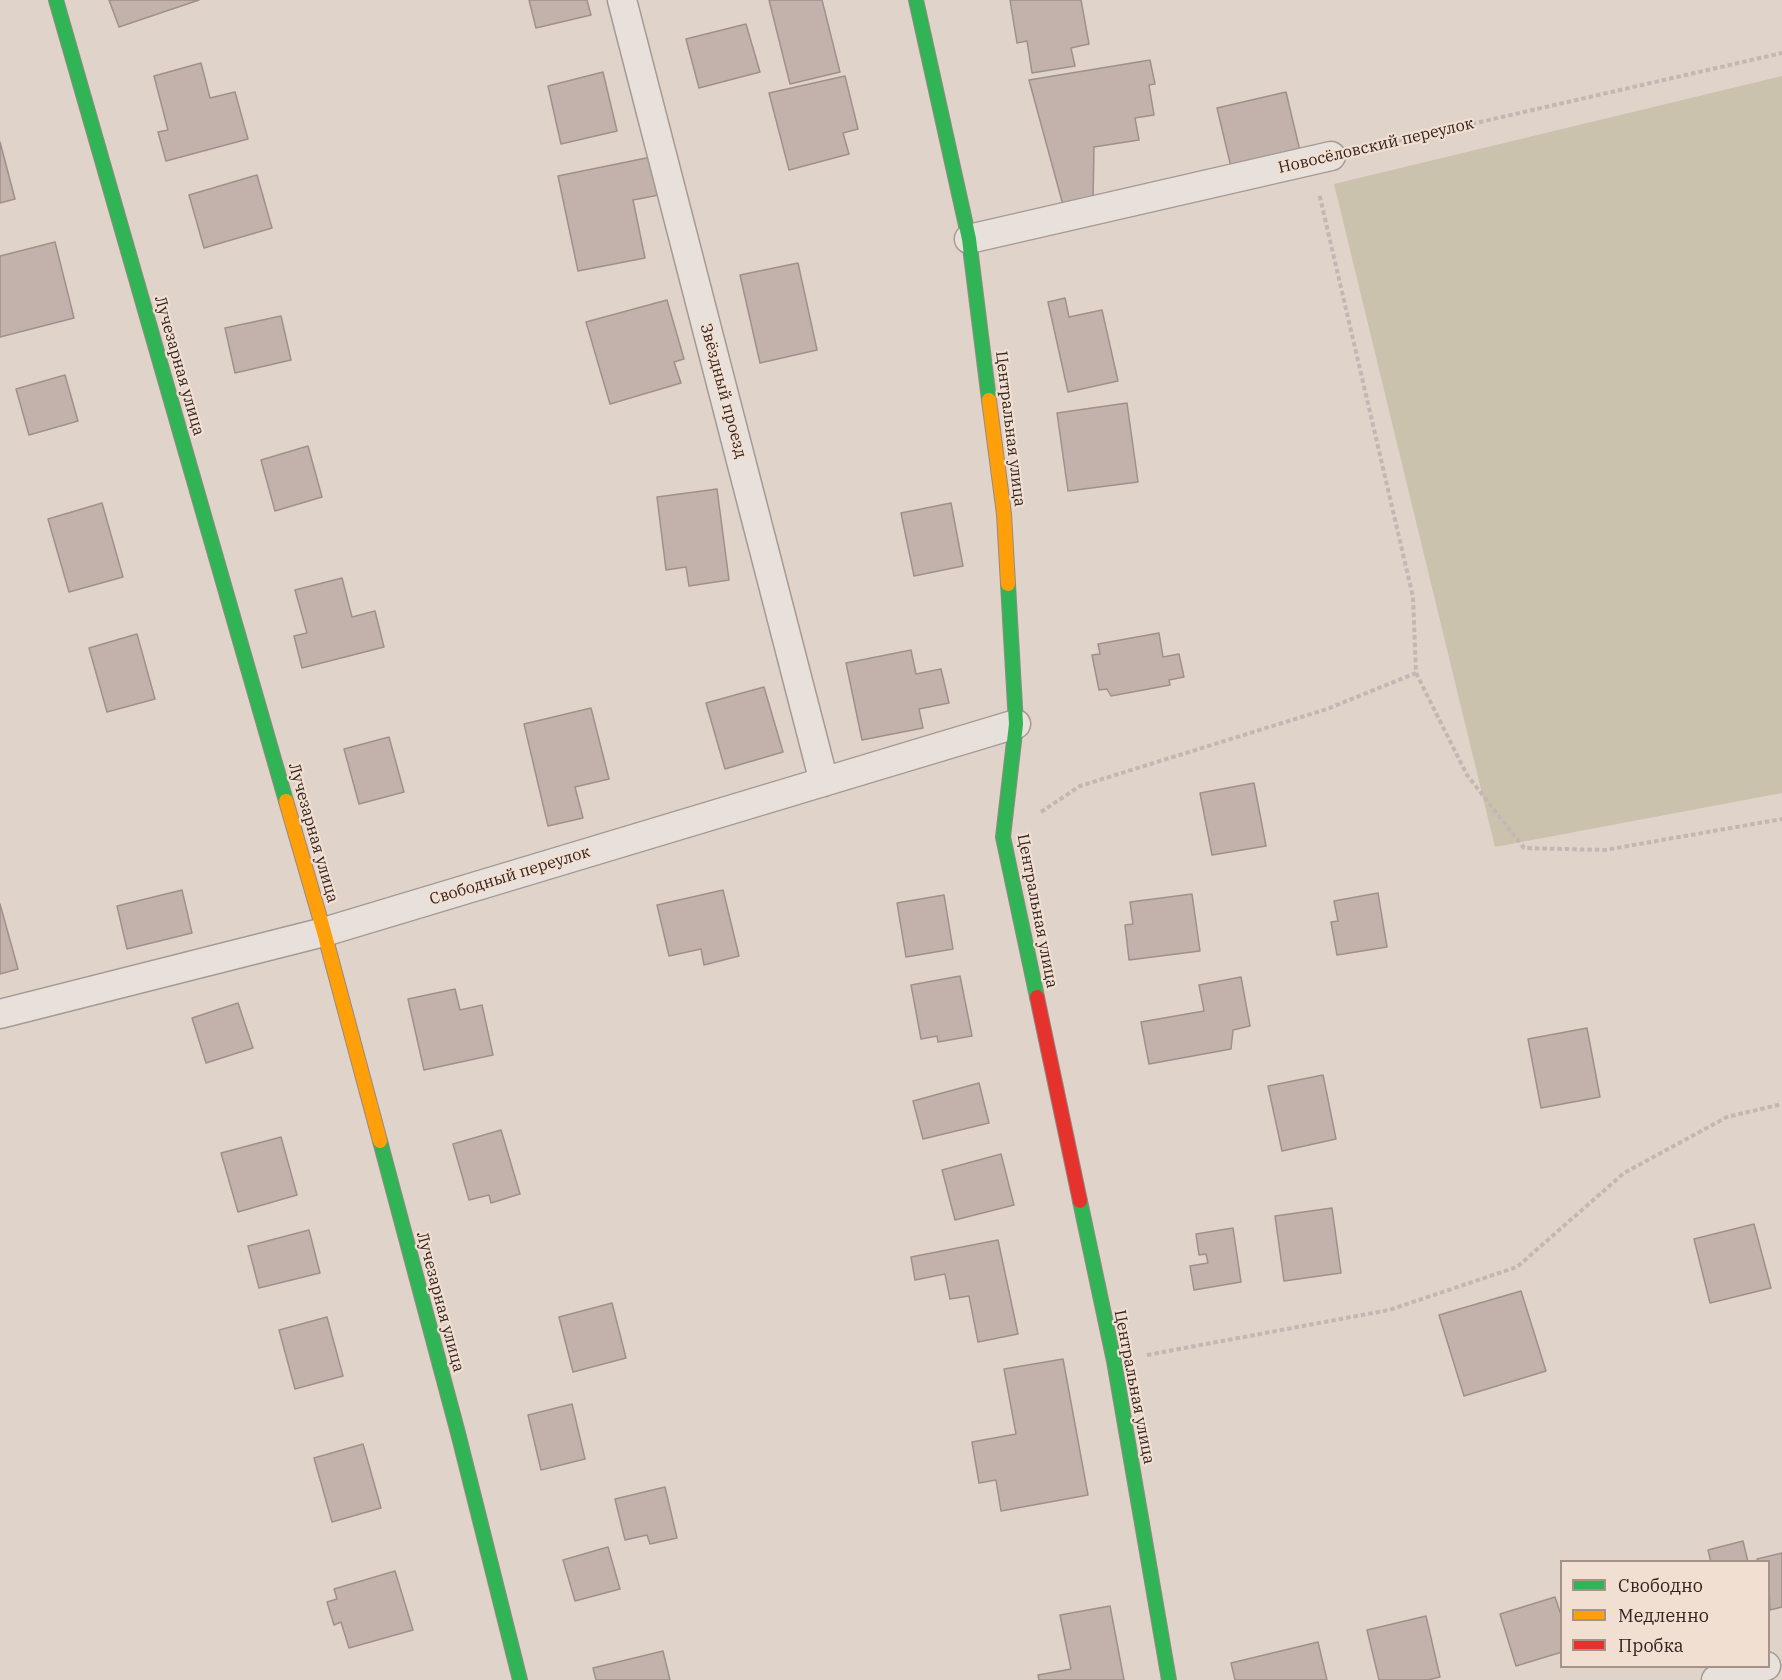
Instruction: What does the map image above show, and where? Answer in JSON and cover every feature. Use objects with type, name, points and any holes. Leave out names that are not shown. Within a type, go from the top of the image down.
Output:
[{"type":"street","name":"Лучезарная улица","points":[[56,0],[324,932],[458,1433],[520,1680]]},
{"type":"street","name":"Звёздный проезд","points":[[622,0],[824,782]]},
{"type":"street","name":"Центральная улица","points":[[916,0],[969,239],[1004,514],[1016,724],[1003,837],[1114,1361],[1170,1680]]},
{"type":"street","name":"Новосёловский переулок","points":[[969,239],[1321,159]]},
{"type":"street","name":"Свободный переулок","points":[[0,1014],[324,932],[1016,724]]},
{"type":"street","points":[[1716,1680],[1760,1668]]},
{"type":"path","name":"Новосёловский переулок","points":[[1321,159],[1782,53]]},
{"type":"path","points":[[1321,159],[1413,597],[1416,673],[1467,775],[1524,848],[1605,850],[1782,819]]},
{"type":"path","points":[[1003,837],[1080,786],[1327,710],[1416,673]]},
{"type":"path","points":[[1114,1361],[1389,1310],[1517,1267],[1624,1173],[1727,1117],[1782,1104]]},
{"type":"shaded area","points":[[1782,76],[1782,793],[1495,847],[1334,184]]},
{"type":"building","points":[[109,0],[199,0],[119,27]]},
{"type":"building","points":[[529,0],[587,0],[591,15],[536,28]]},
{"type":"building","points":[[769,0],[822,0],[840,72],[790,84]]},
{"type":"building","points":[[1010,0],[1081,0],[1089,44],[1071,48],[1075,66],[1032,73],[1027,41],[1017,43]]},
{"type":"building","points":[[746,24],[760,72],[699,88],[686,39]]},
{"type":"building","points":[[1150,60],[1155,84],[1149,85],[1154,115],[1135,118],[1139,140],[1094,147],[1093,199],[1063,205],[1029,80]]},
{"type":"building","points":[[201,63],[210,98],[235,92],[248,139],[166,161],[158,132],[168,130],[154,76]]},
{"type":"building","points":[[603,72],[617,131],[561,144],[548,86]]},
{"type":"building","points":[[845,76],[858,129],[843,133],[849,154],[789,170],[769,93]]},
{"type":"building","points":[[1286,92],[1300,151],[1231,167],[1217,108]]},
{"type":"building","points":[[0,142],[15,199],[0,203]]},
{"type":"building","points":[[651,157],[659,195],[633,200],[645,258],[578,271],[558,176]]},
{"type":"building","points":[[257,175],[272,228],[204,248],[189,195]]},
{"type":"building","points":[[55,242],[74,318],[0,337],[0,256]]},
{"type":"building","points":[[798,263],[817,350],[760,363],[740,275]]},
{"type":"building","points":[[1065,298],[1069,317],[1102,310],[1118,381],[1068,392],[1048,302]]},
{"type":"building","points":[[667,300],[684,359],[674,362],[681,383],[610,404],[586,322]]},
{"type":"building","points":[[281,316],[291,360],[235,373],[225,328]]},
{"type":"building","points":[[65,375],[78,421],[29,435],[16,389]]},
{"type":"building","points":[[1127,403],[1138,482],[1068,491],[1057,413]]},
{"type":"building","points":[[308,446],[322,497],[275,511],[261,460]]},
{"type":"building","points":[[717,489],[729,580],[689,586],[686,567],[666,570],[657,497]]},
{"type":"building","points":[[102,503],[123,577],[69,592],[48,519]]},
{"type":"building","points":[[951,503],[963,566],[914,576],[901,513]]},
{"type":"building","points":[[342,578],[352,617],[375,611],[384,647],[302,668],[294,636],[307,633],[295,590]]},
{"type":"building","points":[[1159,633],[1163,657],[1179,654],[1184,677],[1169,680],[1170,685],[1111,696],[1107,689],[1099,690],[1092,655],[1100,654],[1098,644]]},
{"type":"building","points":[[137,634],[155,699],[107,712],[89,648]]},
{"type":"building","points":[[911,650],[916,674],[941,669],[949,703],[919,709],[923,728],[862,740],[846,663]]},
{"type":"building","points":[[764,687],[783,752],[725,769],[706,703]]},
{"type":"building","points":[[591,708],[609,779],[575,787],[583,818],[548,826],[524,724]]},
{"type":"building","points":[[389,737],[404,792],[359,804],[344,749]]},
{"type":"building","points":[[1254,783],[1266,846],[1212,855],[1200,793]]},
{"type":"building","points":[[182,890],[192,933],[127,949],[117,906]]},
{"type":"building","points":[[723,890],[739,956],[704,965],[701,949],[669,956],[657,905]]},
{"type":"building","points":[[1378,893],[1387,947],[1337,955],[1331,922],[1338,921],[1334,901]]},
{"type":"building","points":[[1192,894],[1200,951],[1129,960],[1125,925],[1133,924],[1130,902]]},
{"type":"building","points":[[944,895],[953,949],[906,957],[897,903]]},
{"type":"building","points":[[0,904],[18,969],[0,974]]},
{"type":"building","points":[[960,976],[972,1036],[938,1042],[937,1036],[921,1039],[911,985]]},
{"type":"building","points":[[1241,977],[1250,1026],[1233,1030],[1231,1049],[1149,1064],[1141,1022],[1204,1011],[1199,985]]},
{"type":"building","points":[[455,989],[460,1010],[482,1005],[493,1055],[424,1070],[408,999]]},
{"type":"building","points":[[238,1003],[253,1048],[206,1063],[192,1018]]},
{"type":"building","points":[[1587,1028],[1600,1097],[1541,1108],[1528,1039]]},
{"type":"building","points":[[1323,1075],[1336,1139],[1282,1151],[1268,1086]]},
{"type":"building","points":[[979,1083],[989,1123],[923,1139],[913,1101]]},
{"type":"building","points":[[501,1130],[520,1194],[491,1203],[489,1195],[469,1200],[453,1144]]},
{"type":"building","points":[[281,1137],[297,1195],[238,1212],[221,1153]]},
{"type":"building","points":[[1001,1154],[1014,1205],[955,1220],[942,1170]]},
{"type":"building","points":[[1332,1208],[1341,1273],[1284,1281],[1275,1216]]},
{"type":"building","points":[[1754,1224],[1771,1288],[1710,1303],[1694,1239]]},
{"type":"building","points":[[1233,1228],[1241,1282],[1194,1290],[1190,1266],[1208,1263],[1206,1254],[1199,1255],[1196,1234]]},
{"type":"building","points":[[309,1230],[320,1273],[259,1288],[248,1246]]},
{"type":"building","points":[[998,1240],[1018,1334],[978,1342],[969,1296],[950,1299],[945,1274],[915,1280],[911,1257]]},
{"type":"building","points":[[1521,1291],[1546,1371],[1464,1396],[1439,1315]]},
{"type":"building","points":[[612,1303],[626,1358],[573,1372],[559,1317]]},
{"type":"building","points":[[327,1317],[343,1376],[295,1389],[279,1330]]},
{"type":"building","points":[[1063,1359],[1088,1495],[1001,1511],[996,1480],[979,1483],[972,1442],[1016,1434],[1004,1369]]},
{"type":"building","points":[[572,1404],[585,1459],[541,1470],[528,1415]]},
{"type":"building","points":[[363,1444],[381,1508],[332,1522],[314,1458]]},
{"type":"building","points":[[665,1487],[677,1538],[650,1544],[647,1535],[625,1540],[615,1499]]},
{"type":"building","points":[[1743,1541],[1748,1560],[1710,1560],[1708,1550]]},
{"type":"building","points":[[608,1547],[620,1589],[575,1601],[563,1560]]},
{"type":"building","points":[[1782,1553],[1782,1607],[1770,1610],[1770,1560],[1757,1559]]},
{"type":"building","points":[[395,1571],[413,1630],[349,1648],[341,1622],[334,1625],[327,1602],[337,1599],[334,1589]]},
{"type":"building","points":[[1555,1597],[1560,1612],[1560,1653],[1516,1666],[1500,1614]]},
{"type":"building","points":[[1110,1606],[1124,1680],[1039,1680],[1038,1675],[1071,1669],[1060,1615]]},
{"type":"building","points":[[1426,1616],[1440,1677],[1428,1680],[1379,1680],[1367,1630]]},
{"type":"building","points":[[1318,1642],[1327,1680],[1235,1680],[1231,1663]]},
{"type":"building","points":[[663,1651],[670,1680],[596,1680],[593,1668]]},
{"type":"traffic: fast","points":[[56,0],[286,801]]},
{"type":"traffic: fast","points":[[916,0],[969,239],[989,400]]},
{"type":"traffic: fast","points":[[1008,584],[1016,724],[1003,837],[1037,997]]},
{"type":"traffic: fast","points":[[380,1141],[458,1433],[520,1680]]},
{"type":"traffic: fast","points":[[1080,1201],[1114,1361],[1169,1680]]},
{"type":"traffic: slow","points":[[989,400],[1004,514],[1008,584]]},
{"type":"traffic: slow","points":[[286,801],[380,1141]]},
{"type":"traffic: jam","points":[[1037,997],[1080,1201]]}]
